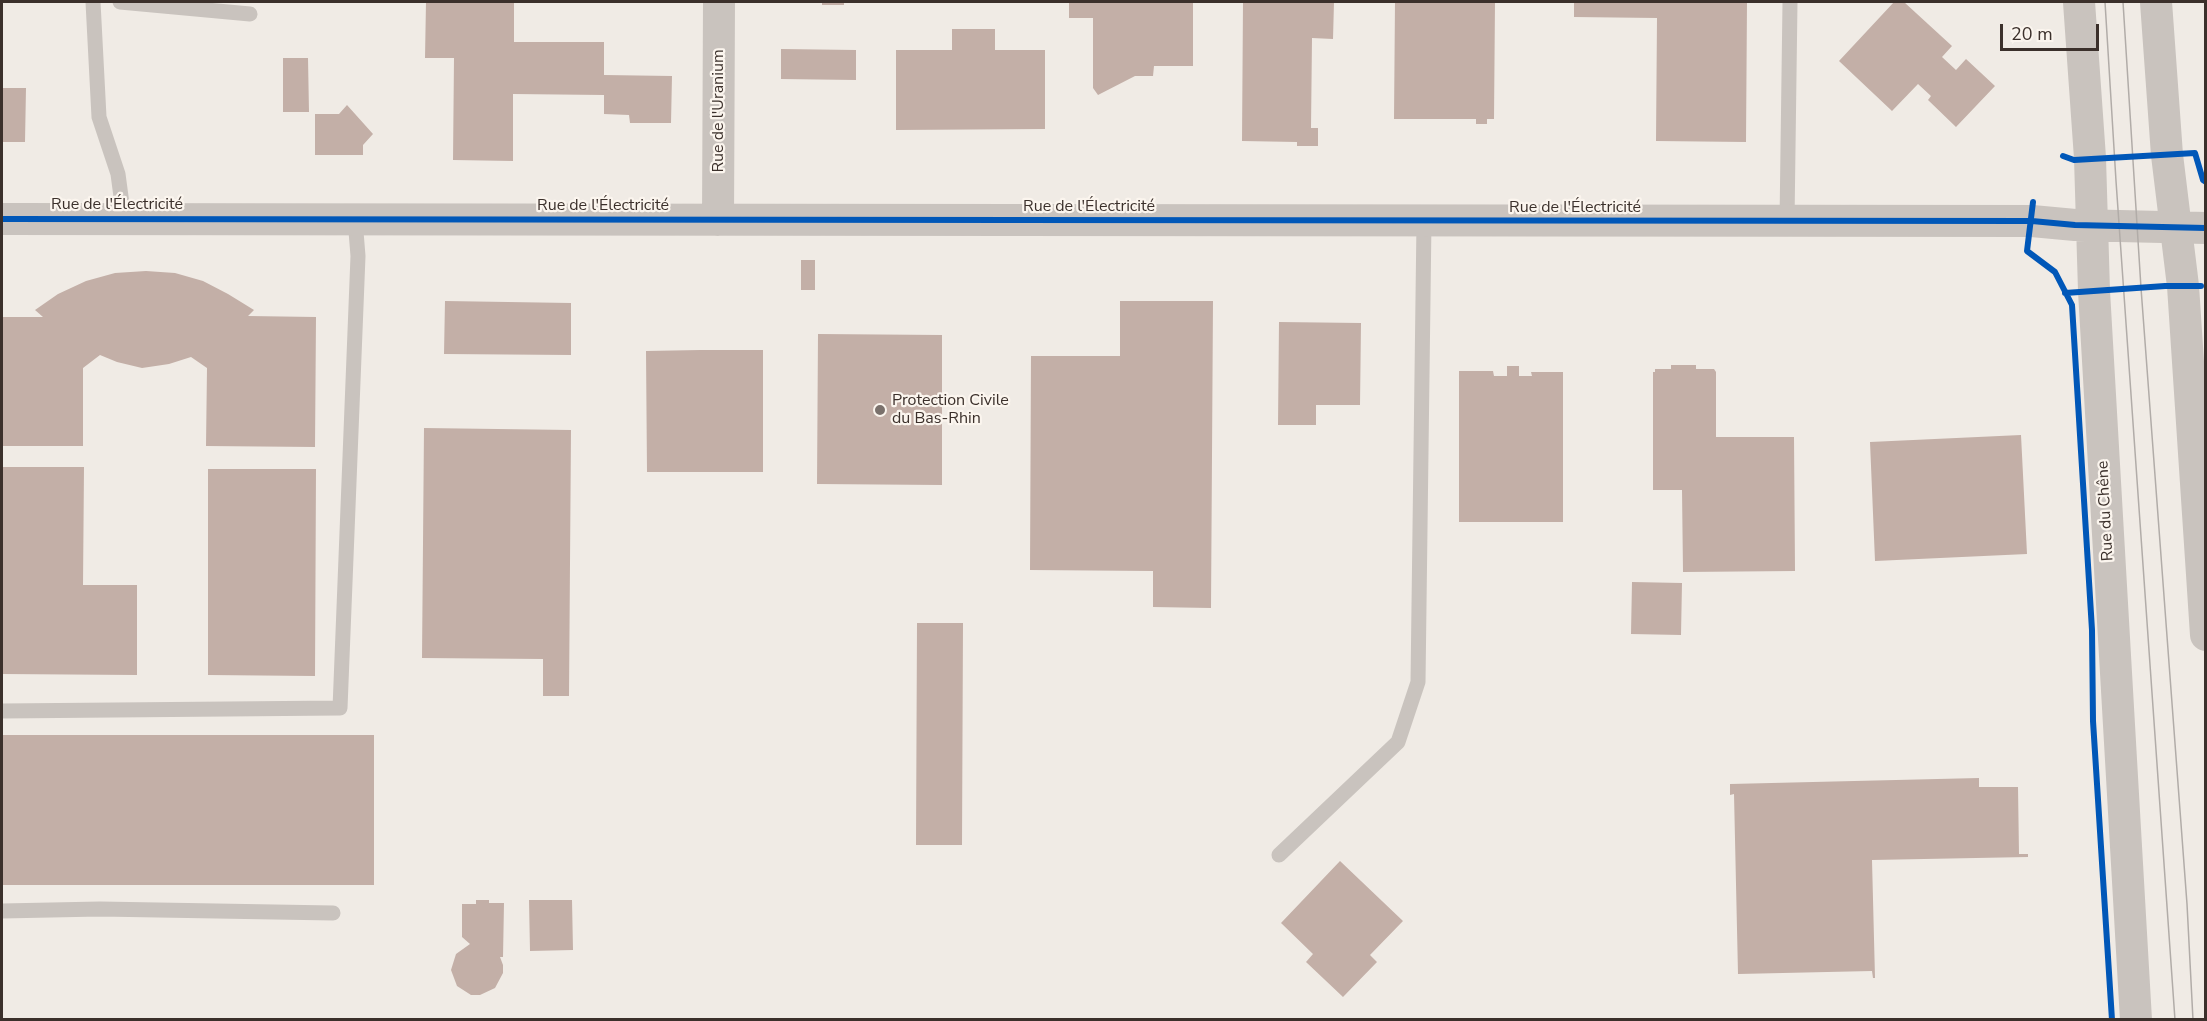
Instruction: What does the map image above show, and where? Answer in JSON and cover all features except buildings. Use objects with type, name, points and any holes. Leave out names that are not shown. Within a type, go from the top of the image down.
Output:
[{"type":"street","name":"Rue de l'Uranium","points":[[718,220],[719,2]]},
{"type":"street","name":"Rue du Chêne","points":[[2079,2],[2090,158],[2094,303],[2136,1020]]},
{"type":"street","points":[[2156,2],[2167,155],[2191,228],[2183,286],[2205,635]]},
{"type":"street","name":"Rue de l'Électricité","points":[[2,219],[2032,221],[2091,226],[2191,228]]},
{"type":"lane","points":[[93,2],[99,117],[118,174],[124,219]]},
{"type":"lane","points":[[120,2],[250,14]]},
{"type":"lane","points":[[1786,222],[1790,2]]},
{"type":"lane","points":[[2,711],[340,708],[358,256],[355,219]]},
{"type":"lane","points":[[1279,855],[1398,742],[1418,682],[1424,221]]},
{"type":"lane","points":[[2,910],[100,909],[333,913]]},
{"type":"tram line","points":[[2105,2],[2175,1020]]},
{"type":"tram line","points":[[2123,2],[2141,288],[2187,904],[2193,1020]]},
{"type":"cycle path","points":[[2063,156],[2074,160],[2195,153],[2203,180],[2206,182]]},
{"type":"cycle path","points":[[2033,202],[2027,251],[2055,272],[2072,305],[2092,630],[2093,721],[2112,1020]]},
{"type":"cycle path","points":[[2,219],[2032,221],[2075,225],[2206,228]]},
{"type":"cycle path","points":[[2065,293],[2165,286],[2201,286]]},
{"type":"place","name":"Protection Civile du Bas-Rhin","points":[[880,410]]}]
